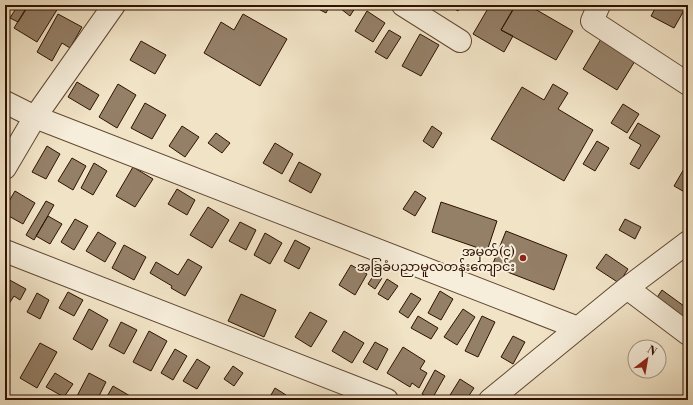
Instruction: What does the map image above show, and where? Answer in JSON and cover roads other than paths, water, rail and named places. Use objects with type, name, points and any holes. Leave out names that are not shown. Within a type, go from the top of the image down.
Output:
[{"type":"street","points":[[5,168],[35,117],[114,5]]},
{"type":"street","points":[[403,5],[460,41]]},
{"type":"street","points":[[599,5],[592,21],[688,84]]},
{"type":"street","points":[[5,102],[35,117],[578,328]]},
{"type":"street","points":[[490,400],[627,288],[688,242]]},
{"type":"street","points":[[5,251],[387,400]]},
{"type":"street","points":[[627,288],[688,334]]},
{"type":"place","name":"အမှတ်(၄) အခြခံပညာမူလတန်းကျောင်း","points":[[523,258]]}]
